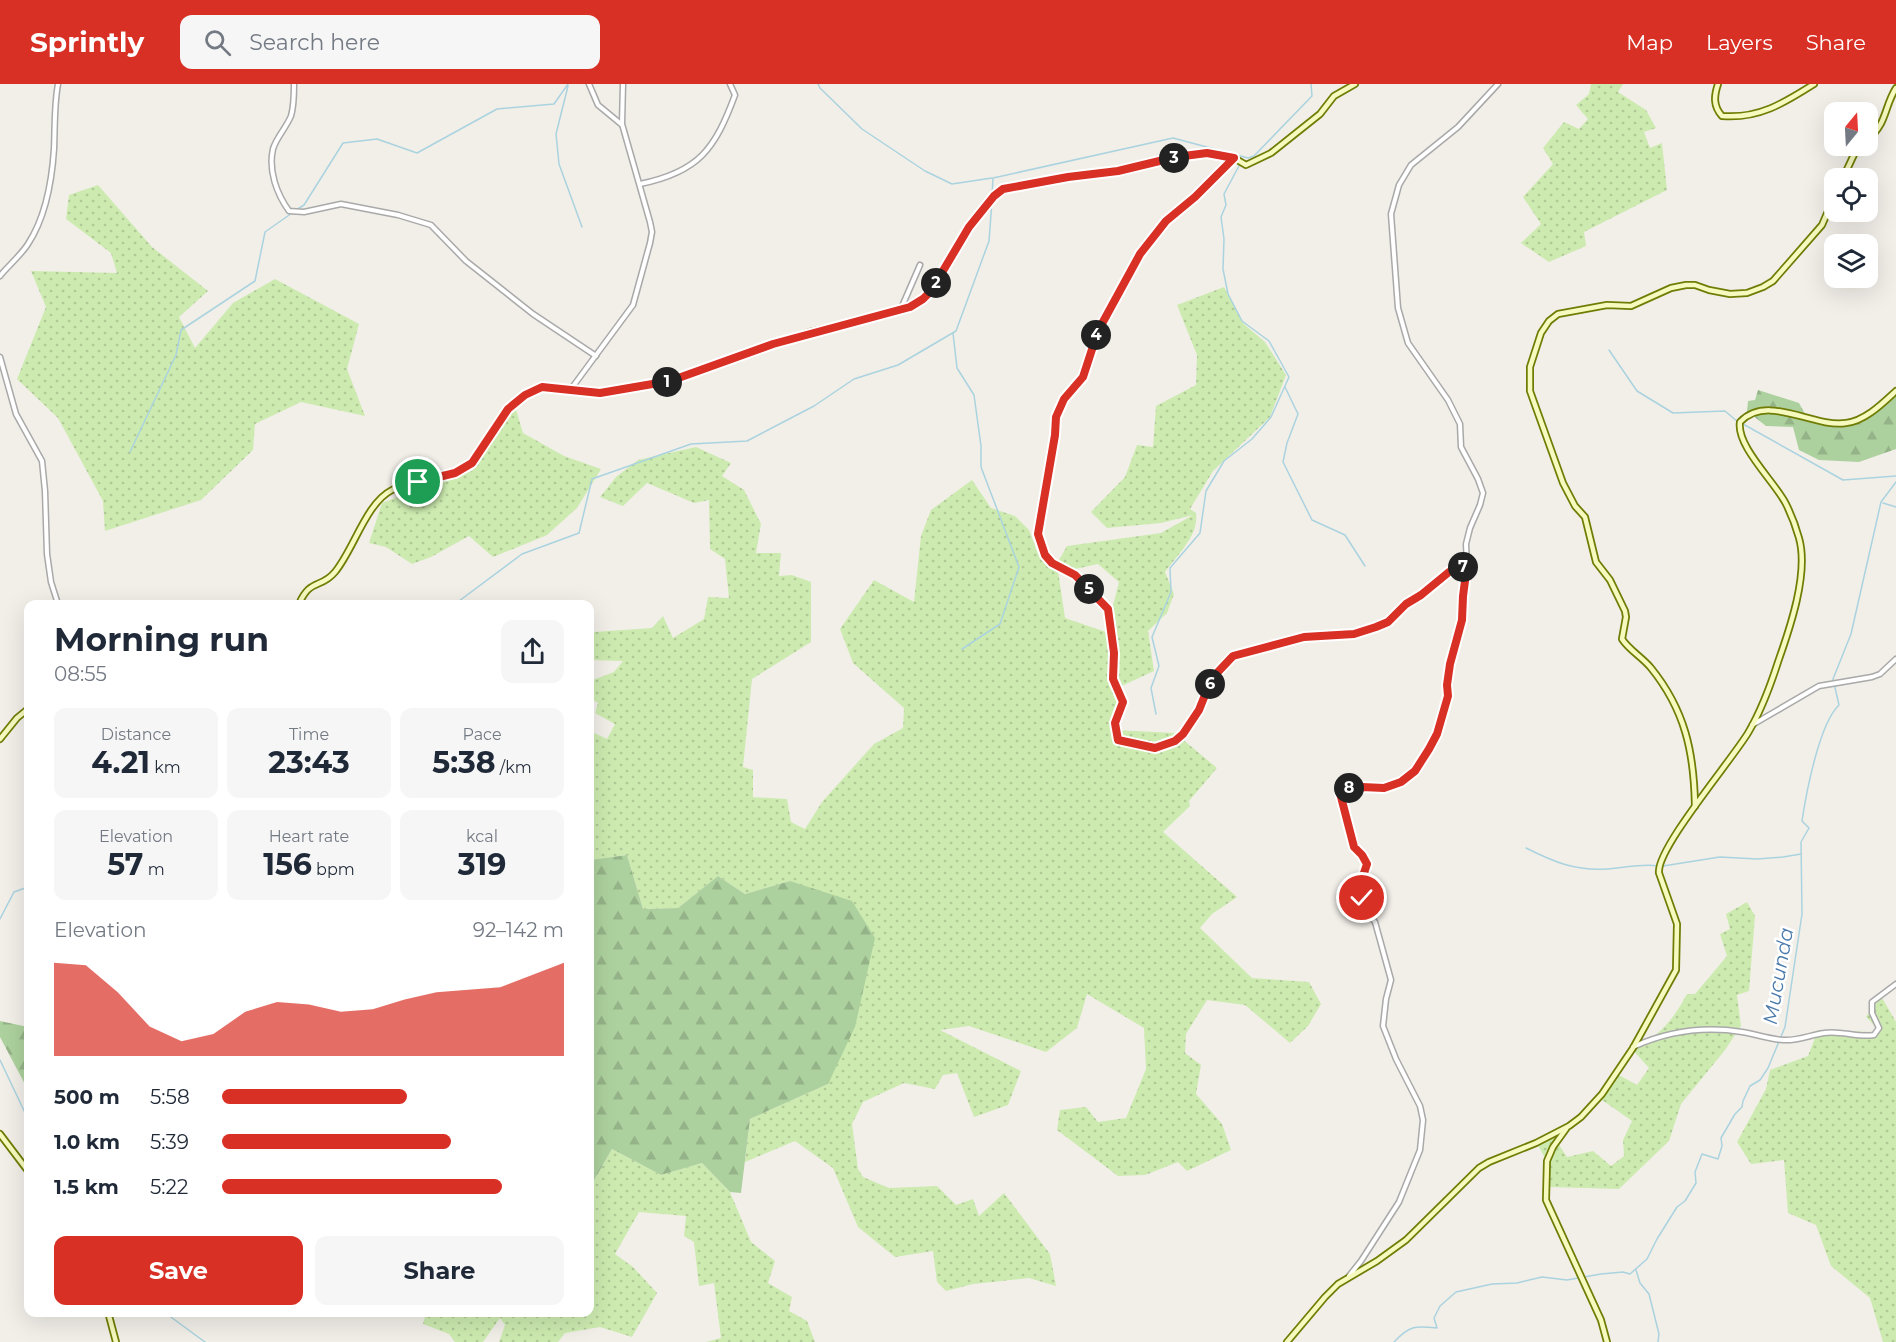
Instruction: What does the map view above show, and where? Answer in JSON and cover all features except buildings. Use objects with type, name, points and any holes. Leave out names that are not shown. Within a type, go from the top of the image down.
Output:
[{"type":"street","points":[[0,276],[32,237],[47,195],[54,154],[54,115],[58,84]]},
{"type":"street","points":[[294,84],[294,102],[290,117],[273,149],[273,177],[281,200],[289,211],[304,212],[341,204],[398,215],[431,225],[466,261],[533,314],[596,356]]},
{"type":"street","points":[[589,84],[598,105],[621,124]]},
{"type":"street","points":[[571,389],[633,305],[652,232],[621,124],[624,84]]},
{"type":"street","points":[[639,184],[677,174],[708,151],[727,119],[735,95],[729,84]]},
{"type":"street","points":[[301,600],[306,590],[333,574],[370,513],[390,491],[463,470],[472,463],[508,409],[519,399],[542,387],[600,393],[670,381],[782,341],[900,311],[917,304],[931,291],[969,227],[994,196],[1003,189],[1068,177],[1118,171],[1176,157],[1207,153],[1236,159],[1246,165],[1271,153],[1320,114],[1334,96],[1355,84]]},
{"type":"street","points":[[1287,1342],[1325,1297],[1348,1277],[1361,1261],[1399,1202],[1420,1150],[1423,1120],[1420,1106],[1396,1059],[1383,1026],[1391,980],[1375,922],[1362,906],[1364,893],[1362,879],[1367,864],[1354,847],[1339,796],[1342,790],[1348,788],[1384,788],[1401,782],[1415,771],[1437,734],[1448,696],[1450,664],[1462,620],[1467,566],[1466,544],[1483,493],[1461,447],[1460,424],[1448,400],[1408,343],[1398,308],[1391,214],[1399,185],[1412,165],[1458,127],[1498,84]]},
{"type":"street","points":[[1718,84],[1715,95],[1716,107],[1722,116],[1733,117],[1764,112],[1814,84]]},
{"type":"street","points":[[1878,130],[1881,127],[1887,104],[1896,88]]},
{"type":"street","points":[[1236,159],[1166,221],[1140,254],[1098,331],[1083,377],[1064,399],[1056,417],[1038,534],[1045,555],[1052,563],[1075,575],[1108,609],[1114,653],[1113,679],[1123,702],[1115,723],[1118,740],[1155,748],[1175,741],[1183,734],[1199,710],[1216,674],[1233,656],[1304,637],[1354,634],[1376,627],[1388,622],[1406,604],[1449,572],[1467,566]]},
{"type":"street","points":[[1695,806],[1693,757],[1676,705],[1652,669],[1622,639],[1625,611],[1610,580],[1593,555],[1585,518],[1575,506],[1563,483],[1532,402],[1530,368],[1545,326],[1552,317],[1607,305],[1624,307],[1636,305],[1648,298],[1686,285],[1695,285],[1730,294],[1747,293],[1767,285],[1782,271],[1824,220]]},
{"type":"street","points":[[900,311],[920,265]]},
{"type":"street","points":[[0,357],[16,414],[42,461],[47,554],[51,582],[57,600]]},
{"type":"street","points":[[1607,1342],[1546,1200],[1547,1161],[1553,1147],[1569,1126],[1593,1106],[1633,1048],[1676,970],[1677,924],[1658,867],[1666,850],[1695,806],[1730,760],[1752,725],[1770,686],[1782,651],[1799,586],[1801,552],[1799,538],[1786,503],[1751,453],[1739,429],[1740,423],[1751,414],[1775,411],[1822,422],[1848,423],[1880,406],[1896,391]]},
{"type":"street","points":[[1752,725],[1819,686],[1872,677],[1880,674],[1896,659]]},
{"type":"street","points":[[0,739],[24,712]]},
{"type":"street","points":[[1633,1048],[1653,1038],[1704,1029],[1741,1032],[1779,1040],[1806,1038],[1824,1033],[1874,1035],[1879,1028],[1872,1012],[1872,1002],[1896,984]]},
{"type":"street","points":[[1348,1277],[1377,1261],[1406,1240],[1479,1168],[1569,1126]]},
{"type":"street","points":[[0,1134],[24,1166]]},
{"type":"street","points":[[109,1317],[116,1342]]},
{"type":"street","points":[[1601,1342],[1606,1336]]},
{"type":"green space","points":[[1591,84],[1623,84],[1618,92],[1646,110],[1656,128],[1644,132],[1650,148],[1662,143],[1667,190],[1584,232],[1586,246],[1549,262],[1521,243],[1541,224],[1523,197],[1553,164],[1543,148],[1564,122],[1579,129],[1588,119],[1576,105],[1589,94]]},
{"type":"green space","points":[[98,185],[152,247],[208,291],[179,317],[195,348],[233,303],[275,279],[359,324],[347,369],[365,416],[301,402],[255,424],[253,450],[201,500],[105,531],[103,501],[58,418],[17,379],[46,307],[31,271],[117,273],[111,253],[66,219],[69,195]]},
{"type":"green space","points":[[1224,287],[1244,324],[1265,342],[1286,375],[1270,417],[1213,471],[1190,509],[1196,513],[1194,530],[1186,545],[1165,572],[1174,594],[1167,613],[1148,631],[1154,671],[1113,690],[1119,704],[1114,730],[1175,733],[1217,768],[1189,801],[1190,806],[1163,832],[1237,897],[1212,914],[1200,928],[1252,978],[1309,982],[1321,1004],[1308,1026],[1290,1043],[1245,1005],[1207,1000],[1186,1034],[1185,1053],[1201,1065],[1196,1094],[1222,1124],[1231,1150],[1187,1171],[1178,1162],[1145,1175],[1118,1176],[1057,1130],[1060,1110],[1086,1107],[1098,1122],[1126,1118],[1146,1069],[1144,1028],[1087,994],[1077,1028],[1046,1052],[969,1026],[940,1030],[1021,1071],[1008,1105],[974,1117],[957,1073],[943,1075],[935,1089],[904,1083],[863,1102],[852,1124],[858,1169],[863,1177],[889,1188],[937,1186],[956,1205],[973,1199],[979,1216],[1004,1193],[1050,1254],[1056,1286],[1029,1278],[973,1284],[946,1291],[937,1282],[933,1251],[895,1257],[858,1227],[833,1168],[795,1141],[745,1162],[750,1119],[828,1084],[790,881],[745,894],[718,876],[678,908],[643,909],[627,855],[594,859],[594,733],[607,739],[615,724],[595,713],[598,703],[594,700],[594,680],[614,672],[623,661],[594,660],[594,632],[652,628],[663,616],[673,638],[704,619],[708,597],[729,598],[725,559],[710,549],[709,500],[694,503],[647,483],[623,506],[600,497],[616,477],[638,460],[696,447],[731,463],[722,476],[744,490],[761,524],[756,553],[781,553],[779,576],[792,575],[811,582],[811,642],[752,679],[743,767],[753,770],[753,797],[787,799],[791,822],[805,829],[822,802],[874,744],[903,728],[904,708],[853,663],[840,629],[874,580],[914,602],[921,536],[931,510],[972,480],[991,508],[1015,516],[1029,530],[1039,556],[1058,571],[1065,618],[1106,632],[1119,582],[1098,564],[1075,569],[1059,560],[1067,546],[1161,533],[1193,515],[1161,523],[1107,528],[1091,512],[1125,477],[1137,445],[1153,447],[1156,406],[1196,385],[1197,355],[1177,305]]},
{"type":"green space","points":[[1758,390],[1799,403],[1809,421],[1839,424],[1860,418],[1896,390],[1896,449],[1859,462],[1819,460],[1799,450],[1793,427],[1766,426],[1747,411],[1748,401],[1755,400]]},
{"type":"green space","points":[[515,406],[523,433],[564,456],[601,469],[577,508],[547,535],[493,557],[469,536],[431,557],[412,564],[386,547],[369,543],[382,503],[472,471]]},
{"type":"green space","points":[[627,855],[643,909],[678,908],[718,876],[745,894],[790,881],[852,901],[875,938],[855,1027],[828,1084],[750,1119],[741,1193],[730,1192],[702,1163],[661,1175],[612,1149],[594,1180],[594,859]]},
{"type":"green space","points":[[1747,902],[1755,916],[1749,991],[1737,995],[1741,1026],[1725,1050],[1681,1104],[1669,1141],[1619,1189],[1549,1187],[1547,1162],[1538,1145],[1554,1137],[1567,1157],[1593,1151],[1611,1166],[1624,1156],[1623,1140],[1632,1121],[1602,1100],[1617,1074],[1637,1085],[1649,1068],[1632,1049],[1658,1033],[1676,1012],[1687,994],[1695,994],[1727,956],[1720,934],[1730,929],[1726,914]]},
{"type":"green space","points":[[1881,996],[1896,1022],[1896,1342],[1883,1342],[1870,1298],[1831,1266],[1816,1225],[1788,1213],[1784,1160],[1751,1164],[1737,1142],[1766,1089],[1770,1070],[1808,1056],[1818,1030],[1873,1032],[1876,1027],[1866,1017]]},
{"type":"green space","points":[[0,1021],[24,1026],[24,1082],[0,1037]]},
{"type":"green space","points":[[612,1149],[661,1175],[702,1163],[730,1192],[751,1242],[775,1261],[768,1283],[792,1297],[789,1311],[807,1321],[815,1342],[706,1342],[721,1338],[714,1283],[699,1286],[694,1242],[684,1236],[686,1216],[639,1212],[615,1254],[633,1267],[657,1293],[632,1337],[600,1327],[565,1333],[558,1342],[499,1342],[505,1325],[500,1318],[483,1342],[455,1342],[449,1334],[423,1324],[425,1317],[594,1317],[594,1180]]},
{"type":"waterway","points":[[296,210],[304,205],[343,143],[377,139],[417,153],[497,109],[554,104],[568,84]]},
{"type":"waterway","points":[[818,84],[862,129],[925,171],[952,184],[992,178]]},
{"type":"waterway","points":[[992,196],[993,178],[1173,138],[1248,158],[1254,156],[1312,96],[1311,84]]},
{"type":"waterway","points":[[568,86],[556,134],[559,164],[582,227]]},
{"type":"waterway","points":[[1156,714],[1151,688],[1159,666],[1152,637],[1171,592],[1170,568],[1200,533],[1206,491],[1224,461],[1252,439],[1271,417],[1289,377],[1269,341],[1242,321],[1228,294],[1223,269],[1224,239],[1221,217],[1226,205],[1224,194],[1240,164]]},
{"type":"waterway","points":[[460,600],[522,554],[579,533],[592,479],[691,444],[747,441],[814,406],[854,379],[898,365],[956,331],[989,241],[992,201]]},
{"type":"waterway","points":[[130,452],[176,355],[181,330],[255,281],[265,232],[292,213]]},
{"type":"waterway","points":[[953,333],[957,368],[974,395],[981,446],[981,467],[1019,567],[1000,624],[962,649]]},
{"type":"waterway","points":[[1609,350],[1637,391],[1673,413],[1725,411],[1738,422]]},
{"type":"waterway","points":[[1285,387],[1298,414],[1287,443],[1283,462],[1312,520],[1345,535],[1365,566]]},
{"type":"waterway","points":[[1743,424],[1843,480],[1896,476]]},
{"type":"waterway","name":"Mucunda","points":[[1394,1342],[1404,1332],[1413,1328],[1437,1328],[1434,1318],[1440,1306],[1456,1292],[1542,1277],[1567,1280],[1601,1274],[1623,1272],[1630,1274],[1647,1259],[1677,1207],[1685,1201],[1696,1183],[1695,1172],[1702,1154],[1718,1159],[1722,1146],[1721,1138],[1735,1114],[1742,1107],[1750,1086],[1760,1080],[1768,1068],[1785,1027],[1802,914],[1801,842],[1809,828],[1802,821],[1807,794],[1814,760],[1825,727],[1839,705],[1833,679],[1851,634],[1881,502],[1896,482]]},
{"type":"waterway","points":[[1883,503],[1896,507]]},
{"type":"waterway","points":[[1526,848],[1555,861],[1585,869],[1659,866]]},
{"type":"waterway","points":[[1663,866],[1720,857],[1757,859],[1801,854]]},
{"type":"waterway","points":[[0,919],[14,892],[24,888]]},
{"type":"waterway","points":[[0,1060],[24,1111]]},
{"type":"waterway","points":[[1636,1270],[1640,1283],[1649,1294],[1659,1334],[1658,1342]]},
{"type":"waterway","points":[[171,1317],[205,1342]]},
{"type":"route","points":[[418,482],[463,470],[472,463],[508,409],[525,395],[542,387],[607,393],[670,381],[773,344],[886,315],[917,304],[931,291],[969,227],[994,196],[1003,189],[1068,177],[1118,171],[1176,157],[1207,153],[1234,158],[1195,197],[1166,221],[1140,254],[1098,331],[1083,377],[1059,406],[1038,522],[1038,534],[1041,547],[1052,563],[1075,575],[1108,609],[1114,653],[1113,679],[1123,702],[1115,723],[1118,740],[1136,742],[1155,748],[1175,741],[1183,734],[1199,710],[1216,674],[1233,656],[1317,634],[1354,634],[1376,627],[1388,622],[1406,604],[1449,572],[1467,566],[1462,620],[1450,664],[1448,696],[1437,734],[1429,749],[1415,771],[1401,782],[1384,788],[1348,788],[1342,790],[1339,796],[1354,847],[1367,864],[1361,883],[1364,893],[1362,898]]}]
